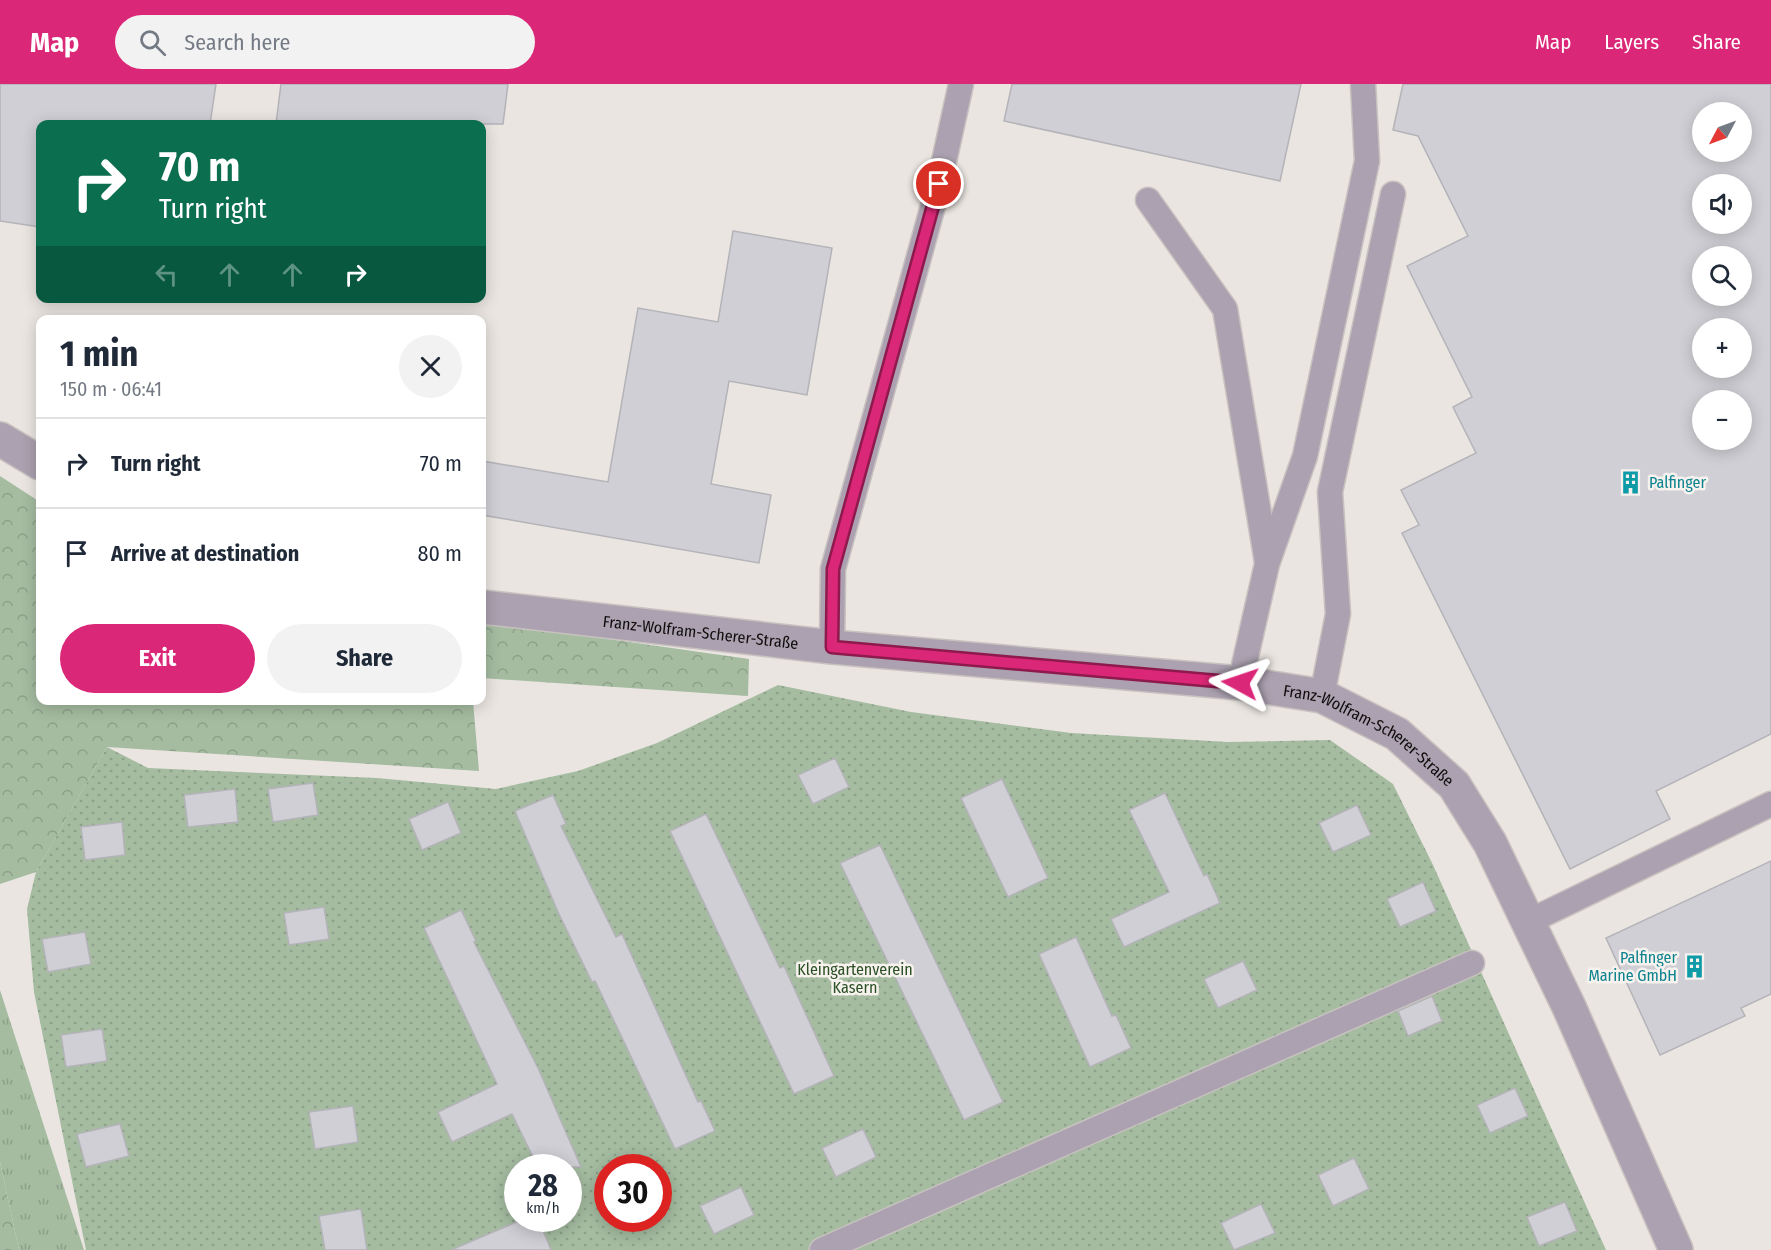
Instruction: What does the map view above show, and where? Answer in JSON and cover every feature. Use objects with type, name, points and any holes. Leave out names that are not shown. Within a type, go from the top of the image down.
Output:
[{"type":"street","points":[[0,439],[36,461]]},
{"type":"street","name":"Franz-Wolfram-Scherer-Straße","points":[[486,607],[832,647],[1240,683],[1322,696],[1397,734],[1454,785],[1490,843],[1569,1007],[1676,1250]]},
{"type":"lane","points":[[832,647],[833,569],[939,184],[961,84]]},
{"type":"lane","points":[[1240,683],[1267,564],[1305,456],[1367,161],[1363,84]]},
{"type":"lane","points":[[1322,696],[1338,614],[1330,492],[1393,194]]},
{"type":"lane","points":[[1148,200],[1225,309],[1267,564]]},
{"type":"lane","points":[[1528,922],[1771,804]]},
{"type":"lane","points":[[822,1250],[1472,963]]},
{"type":"green space","points":[[0,476],[36,499],[36,705],[473,705],[479,771],[107,747],[36,872],[0,884]]},
{"type":"green space","points":[[486,622],[749,659],[748,696],[486,678]]},
{"type":"green space","name":"Kleingartenverein Kasern","points":[[778,685],[911,712],[1071,733],[1228,742],[1330,740],[1393,784],[1433,865],[1606,1250],[86,1250],[34,992],[27,909],[36,872],[107,747],[148,768],[377,778],[496,789],[578,771],[657,743]]},
{"type":"green space","points":[[0,990],[84,1250],[19,1250],[0,1162]]},
{"type":"green space","points":[[0,1162],[19,1250],[0,1250]]},
{"type":"building","points":[[0,84],[216,84],[211,120],[36,120],[36,226],[0,221]]},
{"type":"building","points":[[281,84],[508,84],[503,124],[486,124],[486,120],[276,120]]},
{"type":"building","points":[[1012,84],[1301,84],[1280,181],[1004,121]]},
{"type":"building","name":"Palfinger","points":[[1403,84],[1771,84],[1771,734],[1656,791],[1670,819],[1570,869],[1402,533],[1419,525],[1401,490],[1476,453],[1453,407],[1472,397],[1407,266],[1468,236],[1418,136],[1393,130]]},
{"type":"building","points":[[733,231],[832,248],[807,395],[729,381],[711,484],[771,495],[759,563],[486,516],[486,462],[608,482],[638,308],[718,322]]},
{"type":"building","points":[[835,758],[849,787],[813,804],[798,775]]},
{"type":"building","points":[[1002,779],[1048,878],[1008,897],[961,798]]},
{"type":"building","points":[[313,783],[318,815],[273,822],[268,789]]},
{"type":"building","points":[[235,789],[238,822],[188,827],[184,795]]},
{"type":"building","points":[[1165,793],[1204,876],[1207,874],[1220,903],[1124,947],[1111,919],[1169,892],[1129,810]]},
{"type":"building","points":[[553,795],[566,824],[561,826],[616,937],[622,934],[698,1102],[701,1101],[715,1131],[675,1149],[595,981],[592,982],[558,912],[515,811]]},
{"type":"building","points":[[448,802],[461,833],[422,850],[409,819]]},
{"type":"building","points":[[1357,805],[1371,835],[1333,852],[1319,823]]},
{"type":"building","points":[[706,814],[780,968],[784,966],[834,1076],[794,1094],[670,831]]},
{"type":"building","points":[[122,822],[125,855],[85,860],[81,827]]},
{"type":"building","points":[[880,845],[1003,1102],[964,1120],[840,863]]},
{"type":"building","name":"Palfinger Marine GmbH","points":[[1771,861],[1771,994],[1741,1008],[1745,1016],[1660,1055],[1606,938]]},
{"type":"building","points":[[1423,882],[1436,911],[1400,927],[1387,899]]},
{"type":"building","points":[[324,907],[329,939],[289,945],[284,913]]},
{"type":"building","points":[[461,910],[476,941],[474,942],[538,1068],[575,1154],[532,1154],[512,1114],[452,1142],[438,1112],[497,1084],[424,928]]},
{"type":"building","points":[[85,932],[91,964],[48,972],[42,939]]},
{"type":"building","points":[[1076,937],[1112,1016],[1116,1015],[1131,1048],[1090,1067],[1039,954]]},
{"type":"building","points":[[1243,961],[1257,990],[1218,1008],[1204,979]]},
{"type":"building","points":[[1432,996],[1442,1021],[1408,1036],[1398,1011]]},
{"type":"building","points":[[102,1029],[107,1061],[66,1067],[61,1035]]},
{"type":"building","points":[[1515,1088],[1528,1116],[1490,1133],[1477,1105]]},
{"type":"building","points":[[353,1106],[358,1142],[315,1149],[309,1112]]},
{"type":"building","points":[[120,1124],[129,1156],[86,1167],[77,1134]]},
{"type":"building","points":[[863,1129],[876,1157],[836,1177],[822,1148]]},
{"type":"building","points":[[1354,1158],[1369,1189],[1333,1206],[1318,1175]]},
{"type":"building","points":[[741,1187],[754,1215],[714,1234],[700,1206]]},
{"type":"building","points":[[1565,1202],[1577,1231],[1539,1246],[1527,1217]]},
{"type":"building","points":[[1261,1204],[1275,1233],[1234,1250],[1221,1223]]},
{"type":"building","points":[[361,1209],[367,1250],[325,1250],[319,1216]]},
{"type":"building","points":[[504,1227],[504,1232],[544,1232],[551,1250],[451,1250]]},
{"type":"place","name":"Palfinger","points":[[1631,482]]},
{"type":"place","name":"Palfinger Marine GmbH","points":[[1695,966]]},
{"type":"route","points":[[939,184],[833,569],[832,647],[1240,683]]}]
